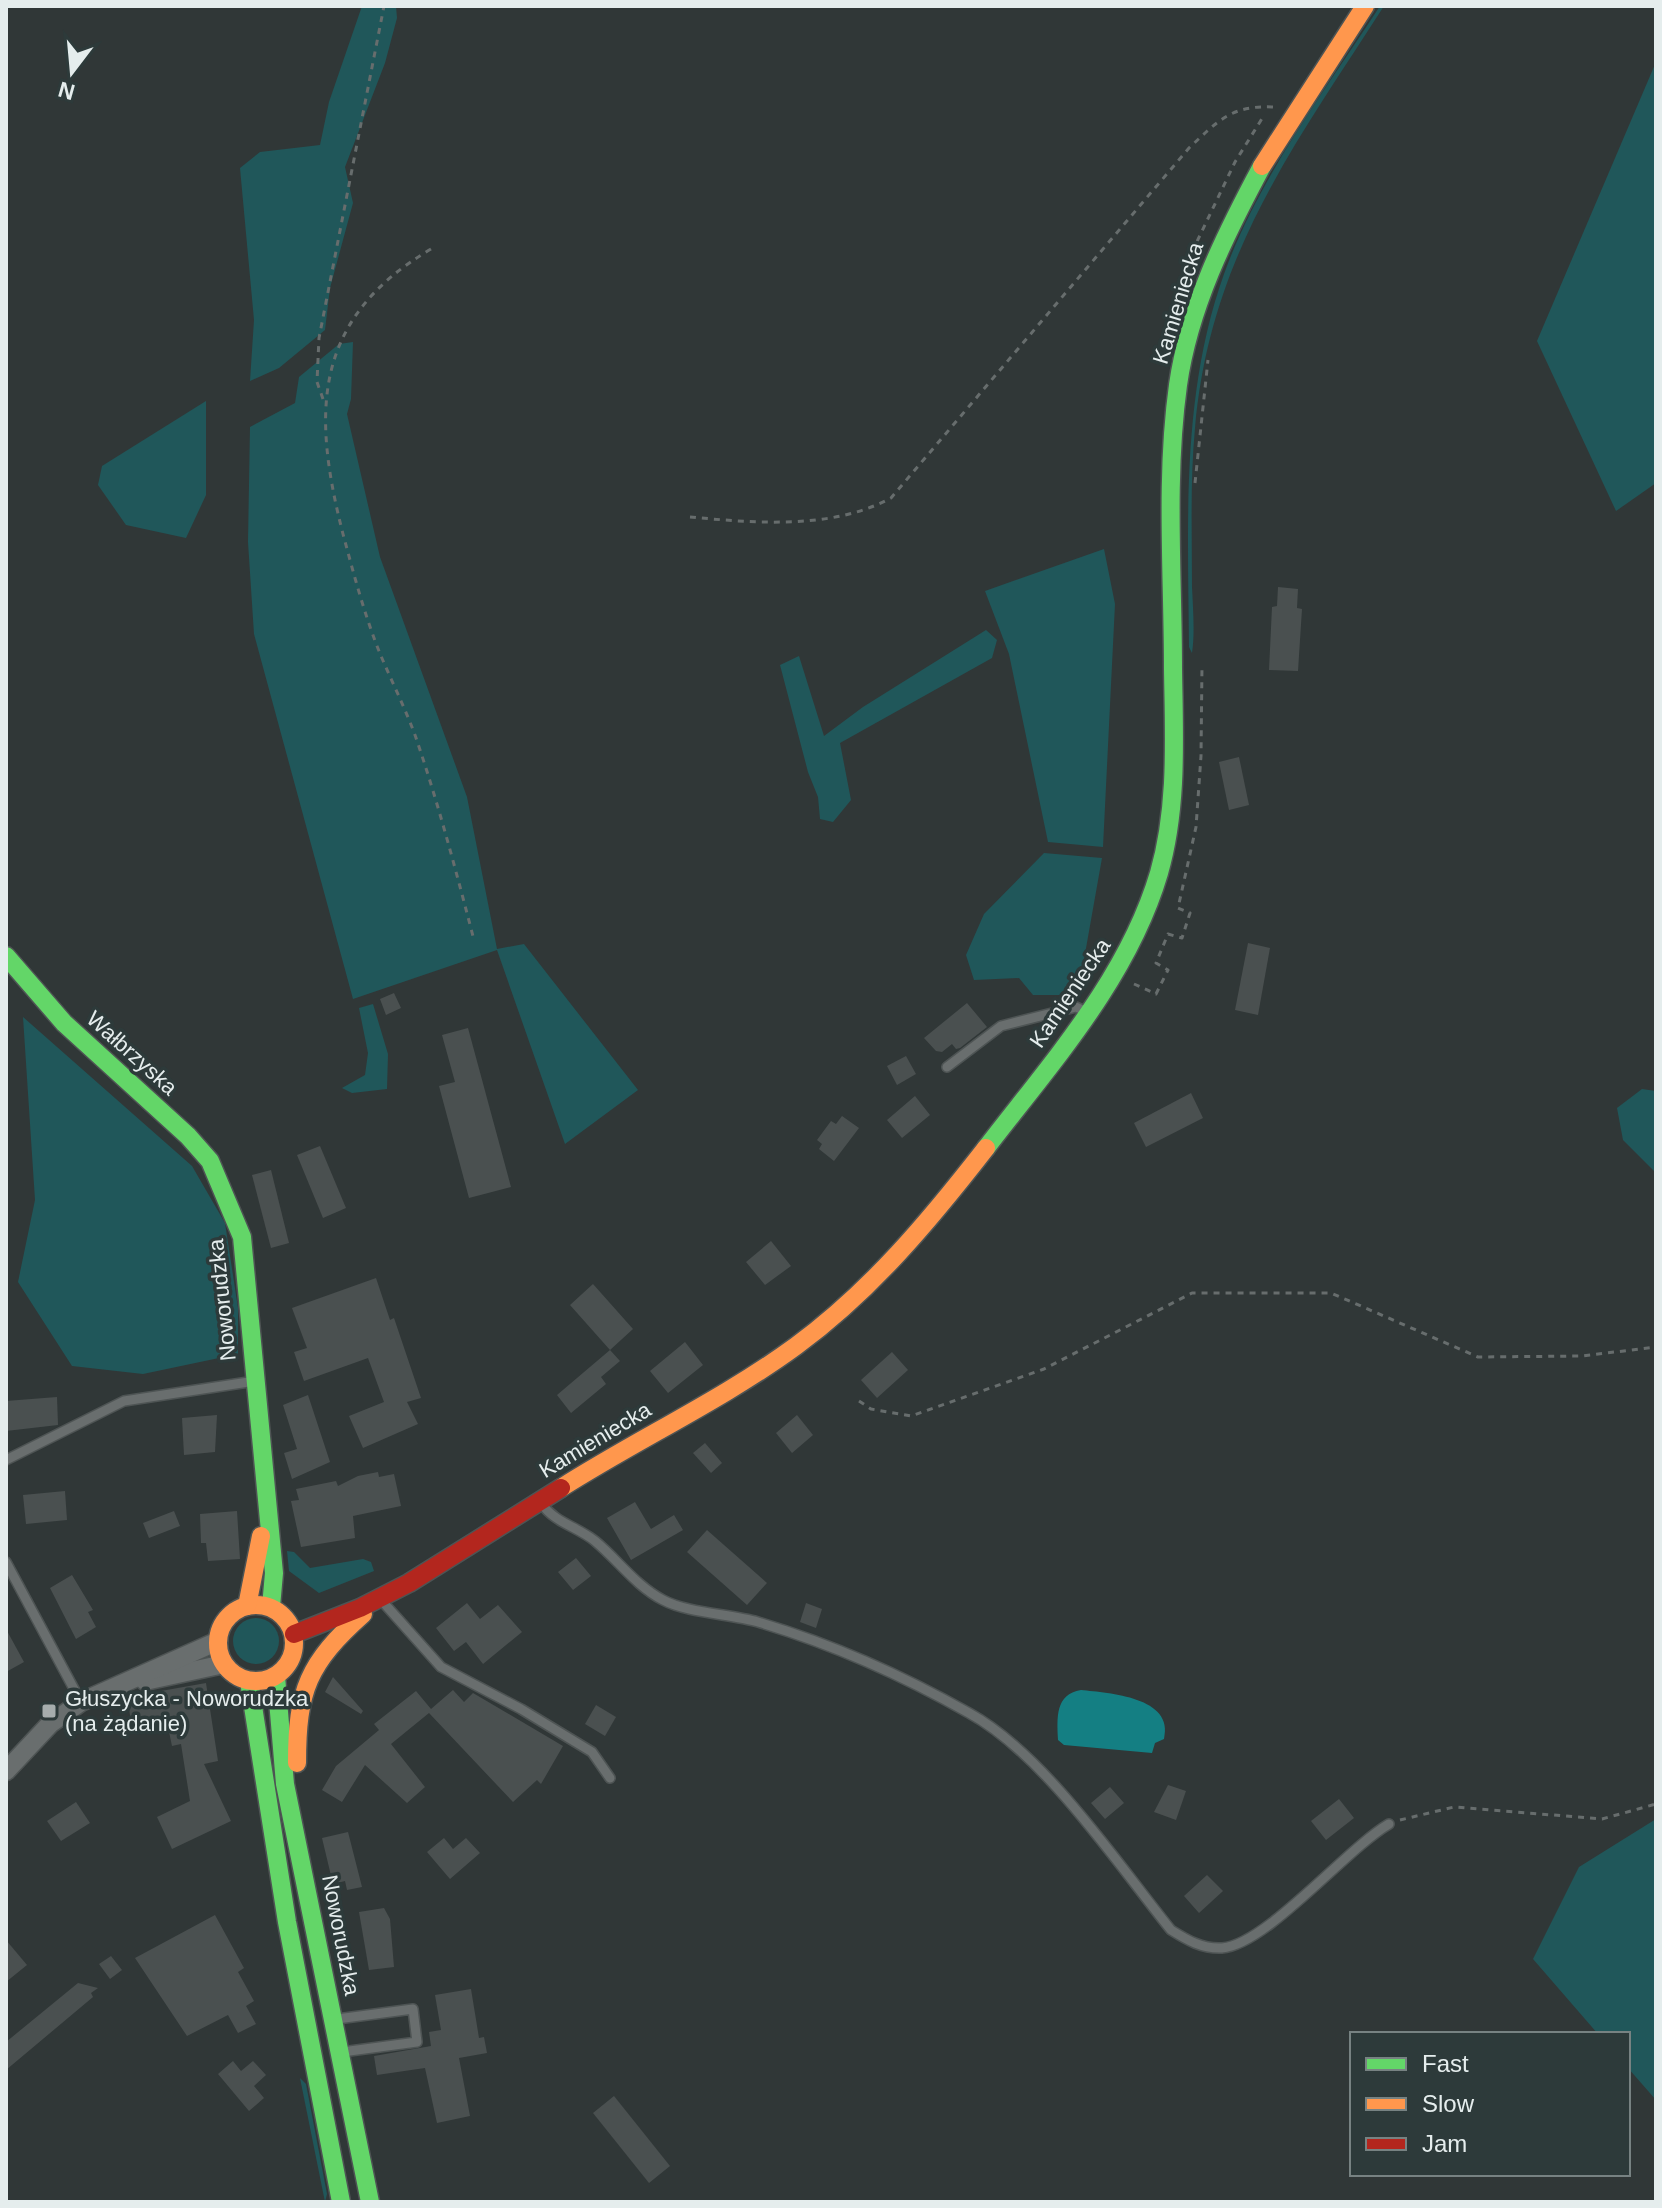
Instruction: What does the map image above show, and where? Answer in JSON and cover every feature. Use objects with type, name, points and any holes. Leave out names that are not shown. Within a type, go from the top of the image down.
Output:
[{"type":"main road","name":"Kamieniecka","points":[[294,1634],[380,1598],[734,1387],[800,1344],[850,1303],[891,1262],[957,1184],[1090,1014],[1119,972],[1154,892],[1169,831],[1174,662],[1172,439],[1188,337],[1232,218],[1292,115],[1365,6]]},
{"type":"main road","name":"Wałbrzyska","points":[[6,956],[64,1023],[188,1136],[210,1161],[223,1187]]},
{"type":"main road","name":"Noworudzka","points":[[223,1187],[242,1237],[278,1612]]},
{"type":"main road","name":"Noworudzka","points":[[247,1606],[267,1505]]},
{"type":"main road","name":"Kamieniecka","points":[[278,1612],[339,1600],[380,1598]]},
{"type":"main road","points":[[298,1838],[297,1719],[301,1690],[324,1649],[380,1598]]},
{"type":"main road","points":[[247,1606],[278,1612],[294,1634],[292,1658],[276,1676],[249,1681],[224,1664],[218,1641],[226,1618],[247,1606]]},
{"type":"main road","name":"Noworudzka","points":[[276,1676],[285,1784],[370,2202]]},
{"type":"main road","points":[[249,1681],[287,1922],[341,2202]]},
{"type":"street","points":[[6,1771],[50,1724],[81,1702],[218,1641]]},
{"type":"street","points":[[125,1684],[224,1664]]},
{"type":"lane","points":[[947,1067],[1001,1026],[1076,1007],[1090,1014]]},
{"type":"lane","points":[[6,1460],[14,1453],[124,1401],[255,1381]]},
{"type":"lane","points":[[539,1501],[551,1516],[594,1541],[620,1568],[665,1601],[755,1621],[842,1649],[973,1714],[1013,1746],[1053,1785],[1171,1930],[1195,1945],[1224,1948],[1252,1936],[1389,1824]]},
{"type":"lane","points":[[6,1562],[81,1702]]},
{"type":"lane","points":[[380,1598],[441,1667],[521,1709],[592,1752],[610,1778]]},
{"type":"lane","points":[[334,2020],[413,2009],[417,2042],[341,2053]]},
{"type":"path","points":[[324,403],[317,382],[319,338],[384,6]]},
{"type":"path","points":[[690,517],[740,522],[834,518],[869,510],[891,498],[1189,148],[1228,113],[1255,106],[1274,107],[1292,115]]},
{"type":"path","points":[[431,249],[396,269],[355,315],[330,372],[323,423],[333,494],[356,584],[430,780],[474,940]]},
{"type":"path","points":[[1195,497],[1196,450],[1211,346]]},
{"type":"path","points":[[1170,913],[1184,867],[1193,811],[1196,664]]},
{"type":"path","points":[[859,1401],[871,1409],[911,1416],[1044,1369],[1192,1293],[1331,1293],[1478,1357],[1582,1356],[1656,1347]]},
{"type":"path","points":[[1389,1824],[1419,1813],[1454,1807],[1602,1819],[1656,1804]]},
{"type":"shaded area","points":[[362,6],[396,6],[397,18],[385,63],[345,167],[353,203],[330,288],[325,330],[279,368],[250,381],[254,320],[240,168],[260,152],[320,145],[329,102]]},
{"type":"shaded area","points":[[1380,6],[1384,6],[1261,205],[1218,309],[1204,366],[1193,448],[1192,653],[1189,647],[1188,600],[1190,458],[1200,365],[1210,319],[1224,274],[1255,203],[1294,136]]},
{"type":"shaded area","points":[[1656,62],[1656,483],[1616,511],[1537,341]]},
{"type":"shaded area","points":[[353,342],[351,399],[347,414],[380,557],[467,797],[497,949],[524,944],[638,1090],[565,1144],[497,950],[353,999],[254,634],[248,542],[250,427],[295,403],[299,377],[339,344]]},
{"type":"shaded area","points":[[206,401],[206,495],[186,538],[126,525],[98,485],[102,466]]},
{"type":"shaded area","points":[[1104,549],[1115,604],[1103,847],[1048,842],[1009,654],[985,591]]},
{"type":"shaded area","points":[[986,630],[997,640],[992,658],[840,743],[851,800],[833,822],[820,819],[818,797],[808,772],[780,665],[799,656],[824,736],[863,707]]},
{"type":"shaded area","points":[[1044,853],[1102,858],[1080,982],[1061,995],[1033,995],[1019,978],[974,980],[966,955],[984,914]]},
{"type":"shaded area","points":[[373,1004],[388,1054],[387,1089],[352,1093],[342,1088],[365,1075],[368,1053],[359,1008]]},
{"type":"shaded area","points":[[23,1017],[192,1166],[225,1223],[238,1308],[238,1354],[143,1374],[72,1366],[18,1282],[35,1200]]},
{"type":"shaded area","points":[[1642,1089],[1656,1091],[1656,1173],[1623,1140],[1617,1108]]},
{"type":"shaded area","points":[[287,1551],[294,1552],[310,1568],[363,1559],[371,1562],[374,1571],[319,1593],[289,1571]]},
{"type":"shaded area","points":[[256,1618],[272,1625],[279,1641],[272,1657],[256,1664],[240,1657],[233,1641],[240,1625]]},
{"type":"shaded area","points":[[1081,1690],[1122,1696],[1150,1706],[1160,1714],[1165,1725],[1164,1739],[1155,1743],[1152,1753],[1064,1745],[1058,1740],[1059,1708],[1066,1696]]},
{"type":"shaded area","points":[[1656,1819],[1656,2100],[1630,2070],[1630,2032],[1596,2032],[1533,1959],[1579,1867]]},
{"type":"shaded area","points":[[300,2078],[306,2084],[327,2194],[325,2202]]},
{"type":"building","points":[[1278,587],[1298,589],[1297,608],[1302,609],[1298,671],[1269,670],[1272,607],[1277,606]]},
{"type":"building","points":[[1239,757],[1249,805],[1229,810],[1219,762]]},
{"type":"building","points":[[1248,943],[1270,948],[1258,1015],[1235,1010]]},
{"type":"building","points":[[394,993],[401,1008],[386,1015],[380,999]]},
{"type":"building","points":[[967,1003],[987,1027],[960,1048],[956,1049],[952,1044],[942,1052],[936,1051],[924,1038]]},
{"type":"building","points":[[468,1028],[511,1187],[469,1198],[439,1086],[455,1082],[442,1035]]},
{"type":"building","points":[[906,1056],[916,1074],[897,1085],[887,1066]]},
{"type":"building","points":[[1191,1093],[1203,1118],[1146,1147],[1134,1123]]},
{"type":"building","points":[[915,1096],[930,1115],[902,1138],[887,1120]]},
{"type":"building","points":[[842,1116],[859,1128],[834,1161],[819,1149],[822,1144],[817,1140],[831,1121],[836,1124]]},
{"type":"building","points":[[320,1146],[346,1208],[323,1218],[297,1155]]},
{"type":"building","points":[[271,1170],[289,1243],[271,1248],[252,1175]]},
{"type":"building","points":[[771,1241],[791,1266],[765,1285],[746,1262]]},
{"type":"building","points":[[376,1278],[390,1320],[394,1318],[421,1398],[407,1402],[418,1424],[363,1448],[349,1416],[384,1402],[368,1358],[304,1381],[294,1352],[307,1348],[292,1308]]},
{"type":"building","points":[[593,1284],[633,1329],[610,1350],[570,1305]]},
{"type":"building","points":[[685,1342],[703,1365],[668,1393],[650,1371]]},
{"type":"building","points":[[610,1350],[620,1361],[601,1377],[606,1384],[571,1413],[557,1395]]},
{"type":"building","points":[[892,1352],[908,1370],[877,1398],[861,1380]]},
{"type":"building","points":[[308,1395],[330,1462],[292,1479],[284,1453],[297,1449],[283,1405]]},
{"type":"building","points":[[57,1397],[58,1425],[6,1431],[6,1401]]},
{"type":"building","points":[[217,1415],[215,1452],[184,1455],[182,1418]]},
{"type":"building","points":[[797,1415],[813,1435],[792,1453],[776,1433]]},
{"type":"building","points":[[705,1443],[722,1463],[711,1473],[693,1453]]},
{"type":"building","points":[[378,1472],[379,1477],[394,1474],[401,1506],[353,1516],[355,1538],[301,1547],[291,1501],[299,1500],[296,1489],[336,1481],[338,1486],[358,1476]]},
{"type":"building","points":[[65,1491],[67,1520],[26,1524],[23,1495]]},
{"type":"building","points":[[635,1502],[651,1529],[674,1515],[683,1530],[631,1560],[607,1518]]},
{"type":"building","points":[[174,1511],[180,1526],[149,1538],[143,1523]]},
{"type":"building","points":[[237,1511],[240,1559],[208,1561],[206,1543],[201,1543],[200,1514]]},
{"type":"building","points":[[707,1530],[767,1583],[747,1605],[687,1552]]},
{"type":"building","points":[[576,1558],[591,1576],[573,1590],[558,1572]]},
{"type":"building","points":[[72,1575],[93,1610],[88,1612],[96,1627],[76,1639],[50,1588]]},
{"type":"building","points":[[467,1603],[480,1619],[498,1605],[522,1632],[483,1664],[466,1642],[454,1651],[436,1628]]},
{"type":"building","points":[[806,1603],[822,1609],[816,1628],[800,1622]]},
{"type":"building","points":[[6,1629],[24,1662],[6,1672]]},
{"type":"building","points":[[333,1677],[363,1711],[361,1714],[325,1692]]},
{"type":"building","points":[[206,1683],[218,1761],[204,1764],[231,1821],[172,1849],[157,1817],[190,1801],[181,1744],[172,1746],[168,1727],[133,1733],[127,1697]]},
{"type":"building","points":[[453,1690],[464,1702],[473,1693],[563,1746],[541,1784],[537,1780],[513,1802],[429,1713],[391,1744],[425,1787],[407,1803],[365,1765],[342,1802],[322,1790],[336,1766],[379,1730],[374,1724],[416,1691],[431,1709]]},
{"type":"building","points":[[596,1705],[616,1717],[605,1736],[585,1724]]},
{"type":"building","points":[[1168,1785],[1186,1791],[1176,1820],[1154,1812]]},
{"type":"building","points":[[1110,1787],[1124,1803],[1105,1819],[1091,1803]]},
{"type":"building","points":[[1339,1799],[1354,1818],[1326,1840],[1311,1821]]},
{"type":"building","points":[[76,1802],[90,1823],[61,1841],[47,1821]]},
{"type":"building","points":[[348,1832],[362,1887],[347,1890],[345,1881],[333,1884],[322,1838]]},
{"type":"building","points":[[444,1838],[453,1849],[466,1838],[480,1853],[450,1879],[427,1852]]},
{"type":"building","points":[[1207,1875],[1223,1891],[1199,1913],[1184,1896]]},
{"type":"building","points":[[384,1908],[390,1919],[394,1967],[369,1970],[359,1912]]},
{"type":"building","points":[[215,1915],[244,1968],[238,1972],[254,2001],[246,2006],[256,2024],[238,2033],[228,2015],[187,2036],[135,1958]]},
{"type":"building","points":[[6,1940],[27,1965],[6,1982]]},
{"type":"building","points":[[111,1956],[122,1970],[110,1979],[99,1964]]},
{"type":"building","points":[[78,1983],[98,1988],[91,1993],[93,1997],[6,2070],[6,2042]]},
{"type":"building","points":[[471,1989],[479,2038],[484,2037],[487,2053],[459,2058],[470,2116],[437,2123],[425,2068],[377,2075],[374,2056],[431,2046],[429,2032],[441,2030],[435,1995]]},
{"type":"building","points":[[233,2061],[241,2071],[253,2061],[266,2075],[254,2086],[264,2098],[249,2111],[218,2074]]},
{"type":"building","points":[[614,2096],[670,2166],[649,2183],[593,2113]]},
{"type":"traffic: fast","points":[[986,1148],[1086,1018],[1128,948],[1159,873],[1169,823],[1174,772],[1171,491],[1178,385],[1183,356],[1210,272],[1262,166]]},
{"type":"traffic: fast","points":[[6,956],[64,1023],[188,1136],[210,1161],[242,1237],[274,1573],[271,1607]]},
{"type":"traffic: fast","points":[[276,1676],[285,1784],[370,2202]]},
{"type":"traffic: fast","points":[[249,1681],[287,1922],[341,2202]]},
{"type":"traffic: slow","points":[[1262,166],[1365,6]]},
{"type":"traffic: slow","points":[[561,1488],[768,1366],[823,1325],[898,1253],[986,1148]]},
{"type":"traffic: slow","points":[[247,1606],[261,1536]]},
{"type":"traffic: slow","points":[[256,1605],[271,1608],[283,1616],[291,1628],[294,1643],[291,1658],[283,1670],[271,1678],[256,1681],[241,1678],[229,1670],[221,1658],[218,1643],[221,1628],[229,1616],[241,1608],[256,1605]]},
{"type":"traffic: slow","points":[[297,1763],[300,1716],[309,1680],[329,1648],[363,1614]]},
{"type":"traffic: jam","points":[[294,1634],[360,1608],[409,1583],[561,1488]]},
{"type":"place","name":"Głuszycka - Noworudzka (na żądanie)","points":[[49,1711]]}]
